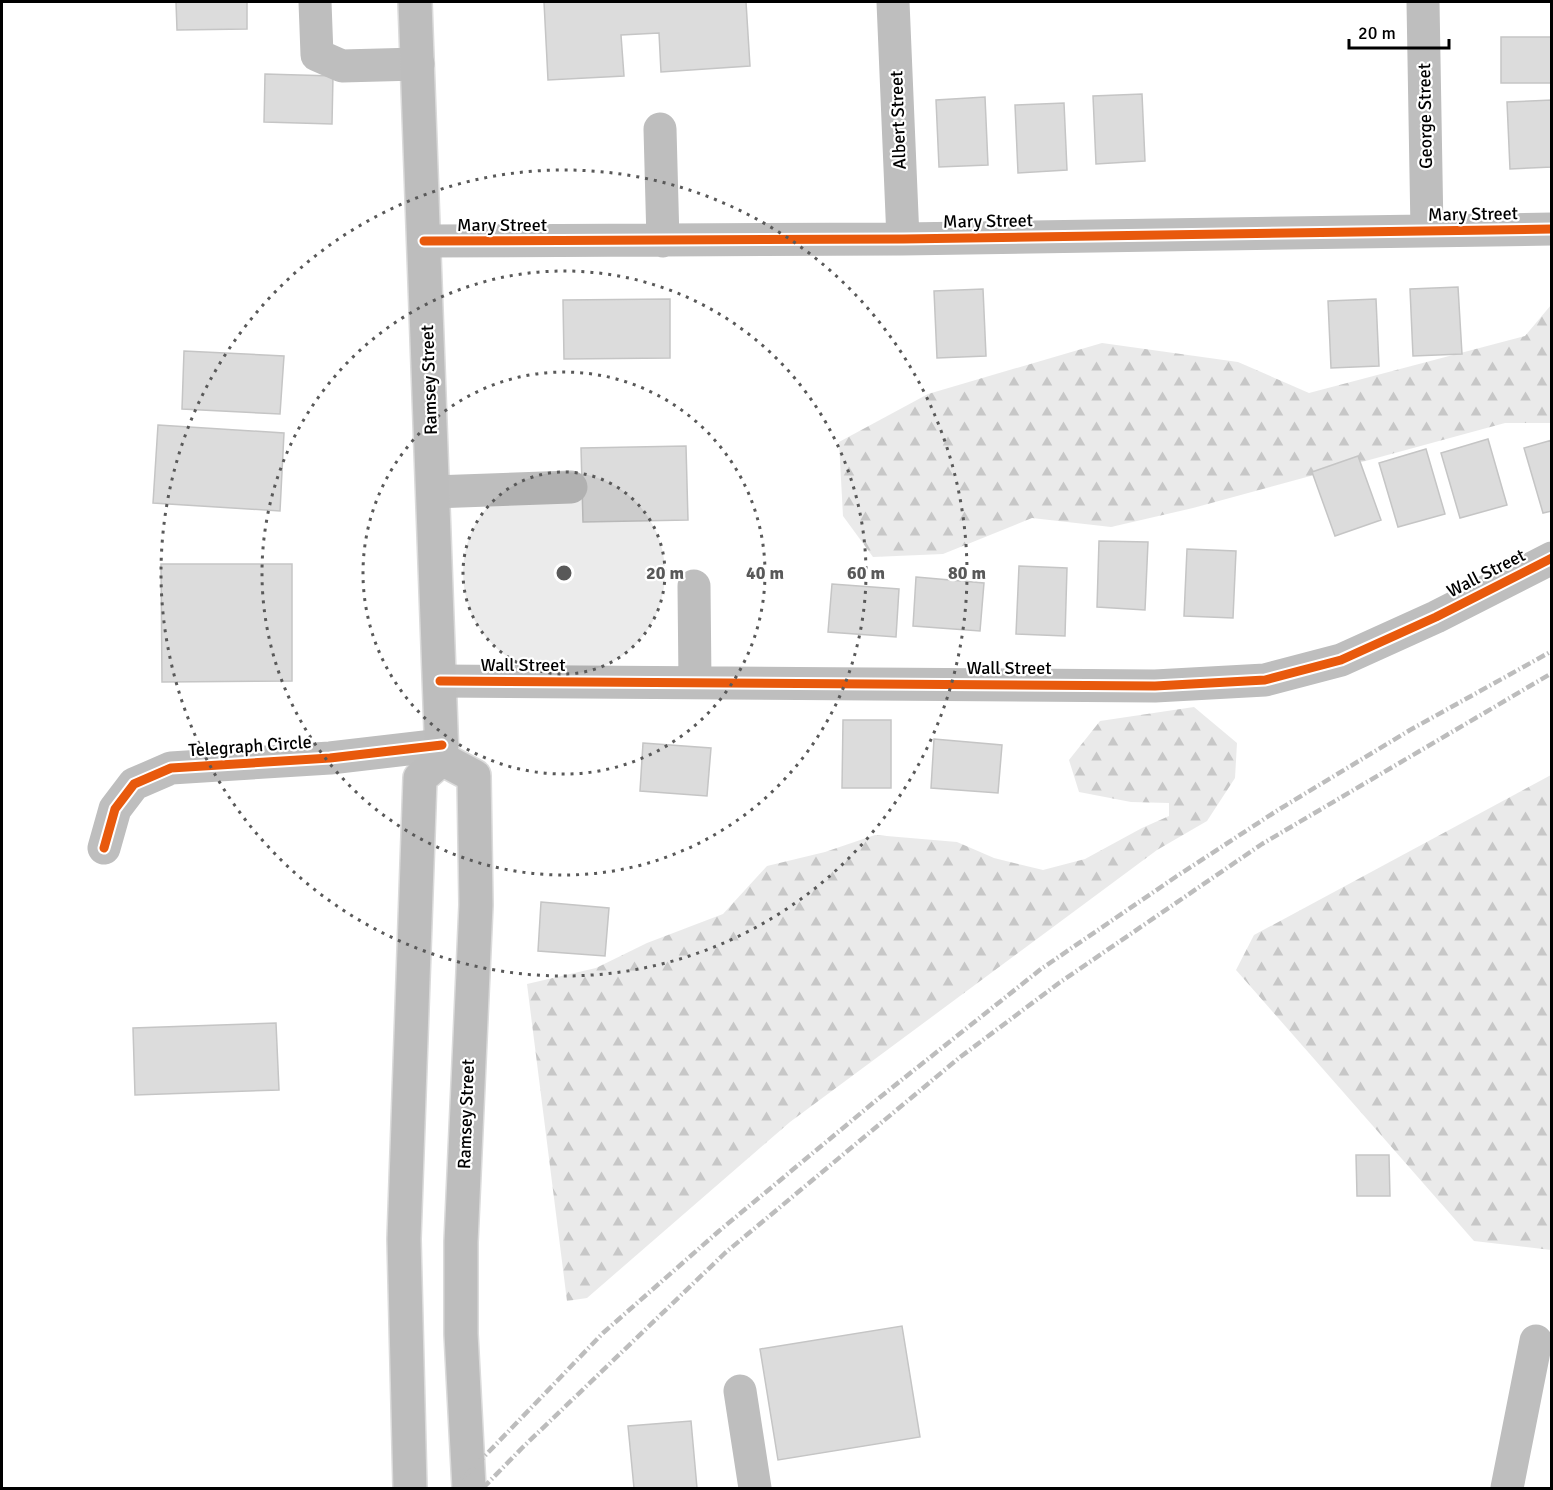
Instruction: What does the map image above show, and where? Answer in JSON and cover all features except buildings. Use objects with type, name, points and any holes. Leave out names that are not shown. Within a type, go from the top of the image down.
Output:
[{"type":"main road","name":"Ramsey Street","points":[[415,2],[442,752],[474,776],[476,905],[461,1242],[461,1334],[469,1488]]},
{"type":"main road","points":[[410,1488],[404,1239],[420,778],[442,752]]},
{"type":"street","points":[[315,2],[317,56],[342,66],[418,64]]},
{"type":"street","name":"Albert Street","points":[[893,2],[903,239]]},
{"type":"street","name":"George Street","points":[[1423,2],[1427,231]]},
{"type":"street","points":[[660,129],[663,241]]},
{"type":"street","name":"Mary Street","points":[[424,242],[903,239],[1551,229]]},
{"type":"street","points":[[433,492],[571,488]]},
{"type":"street","name":"Wall Street","points":[[440,681],[1155,686],[1265,681],[1341,660],[1436,617],[1551,558]]},
{"type":"street","points":[[694,586],[695,682]]},
{"type":"street","name":"Telegraph Circle","points":[[104,848],[115,809],[134,784],[171,768],[442,752]]},
{"type":"street","points":[[1507,1488],[1536,1341]]},
{"type":"street","points":[[740,1392],[755,1488]]},
{"type":"green space","points":[[1551,305],[1551,423],[1505,423],[1193,508],[1111,527],[1032,518],[943,554],[873,557],[843,516],[839,442],[928,394],[1102,343],[1238,362],[1309,393],[1525,336]]},
{"type":"green space","points":[[1194,707],[1237,743],[1235,778],[1207,821],[1157,850],[790,1122],[587,1298],[567,1301],[527,984],[596,968],[647,943],[723,914],[767,866],[825,852],[875,835],[957,842],[994,858],[1043,870],[1085,859],[1169,816],[1169,803],[1131,802],[1079,792],[1069,760],[1100,721]]},
{"type":"green space","points":[[1551,775],[1551,1250],[1474,1241],[1236,970],[1254,935]]},
{"type":"railway","points":[[454,1488],[603,1333],[719,1231],[879,1098],[1041,969],[1278,810],[1410,730],[1552,651]]},
{"type":"railway","points":[[483,1488],[725,1253],[959,1058],[1059,983],[1262,844],[1552,673]]},
{"type":"cycle path","points":[[424,241],[903,239],[1552,229]]},
{"type":"cycle path","points":[[440,681],[1155,686],[1265,680],[1341,660],[1436,617],[1552,558]]},
{"type":"cycle path","points":[[104,848],[115,809],[134,784],[171,768],[330,758],[442,745]]}]
